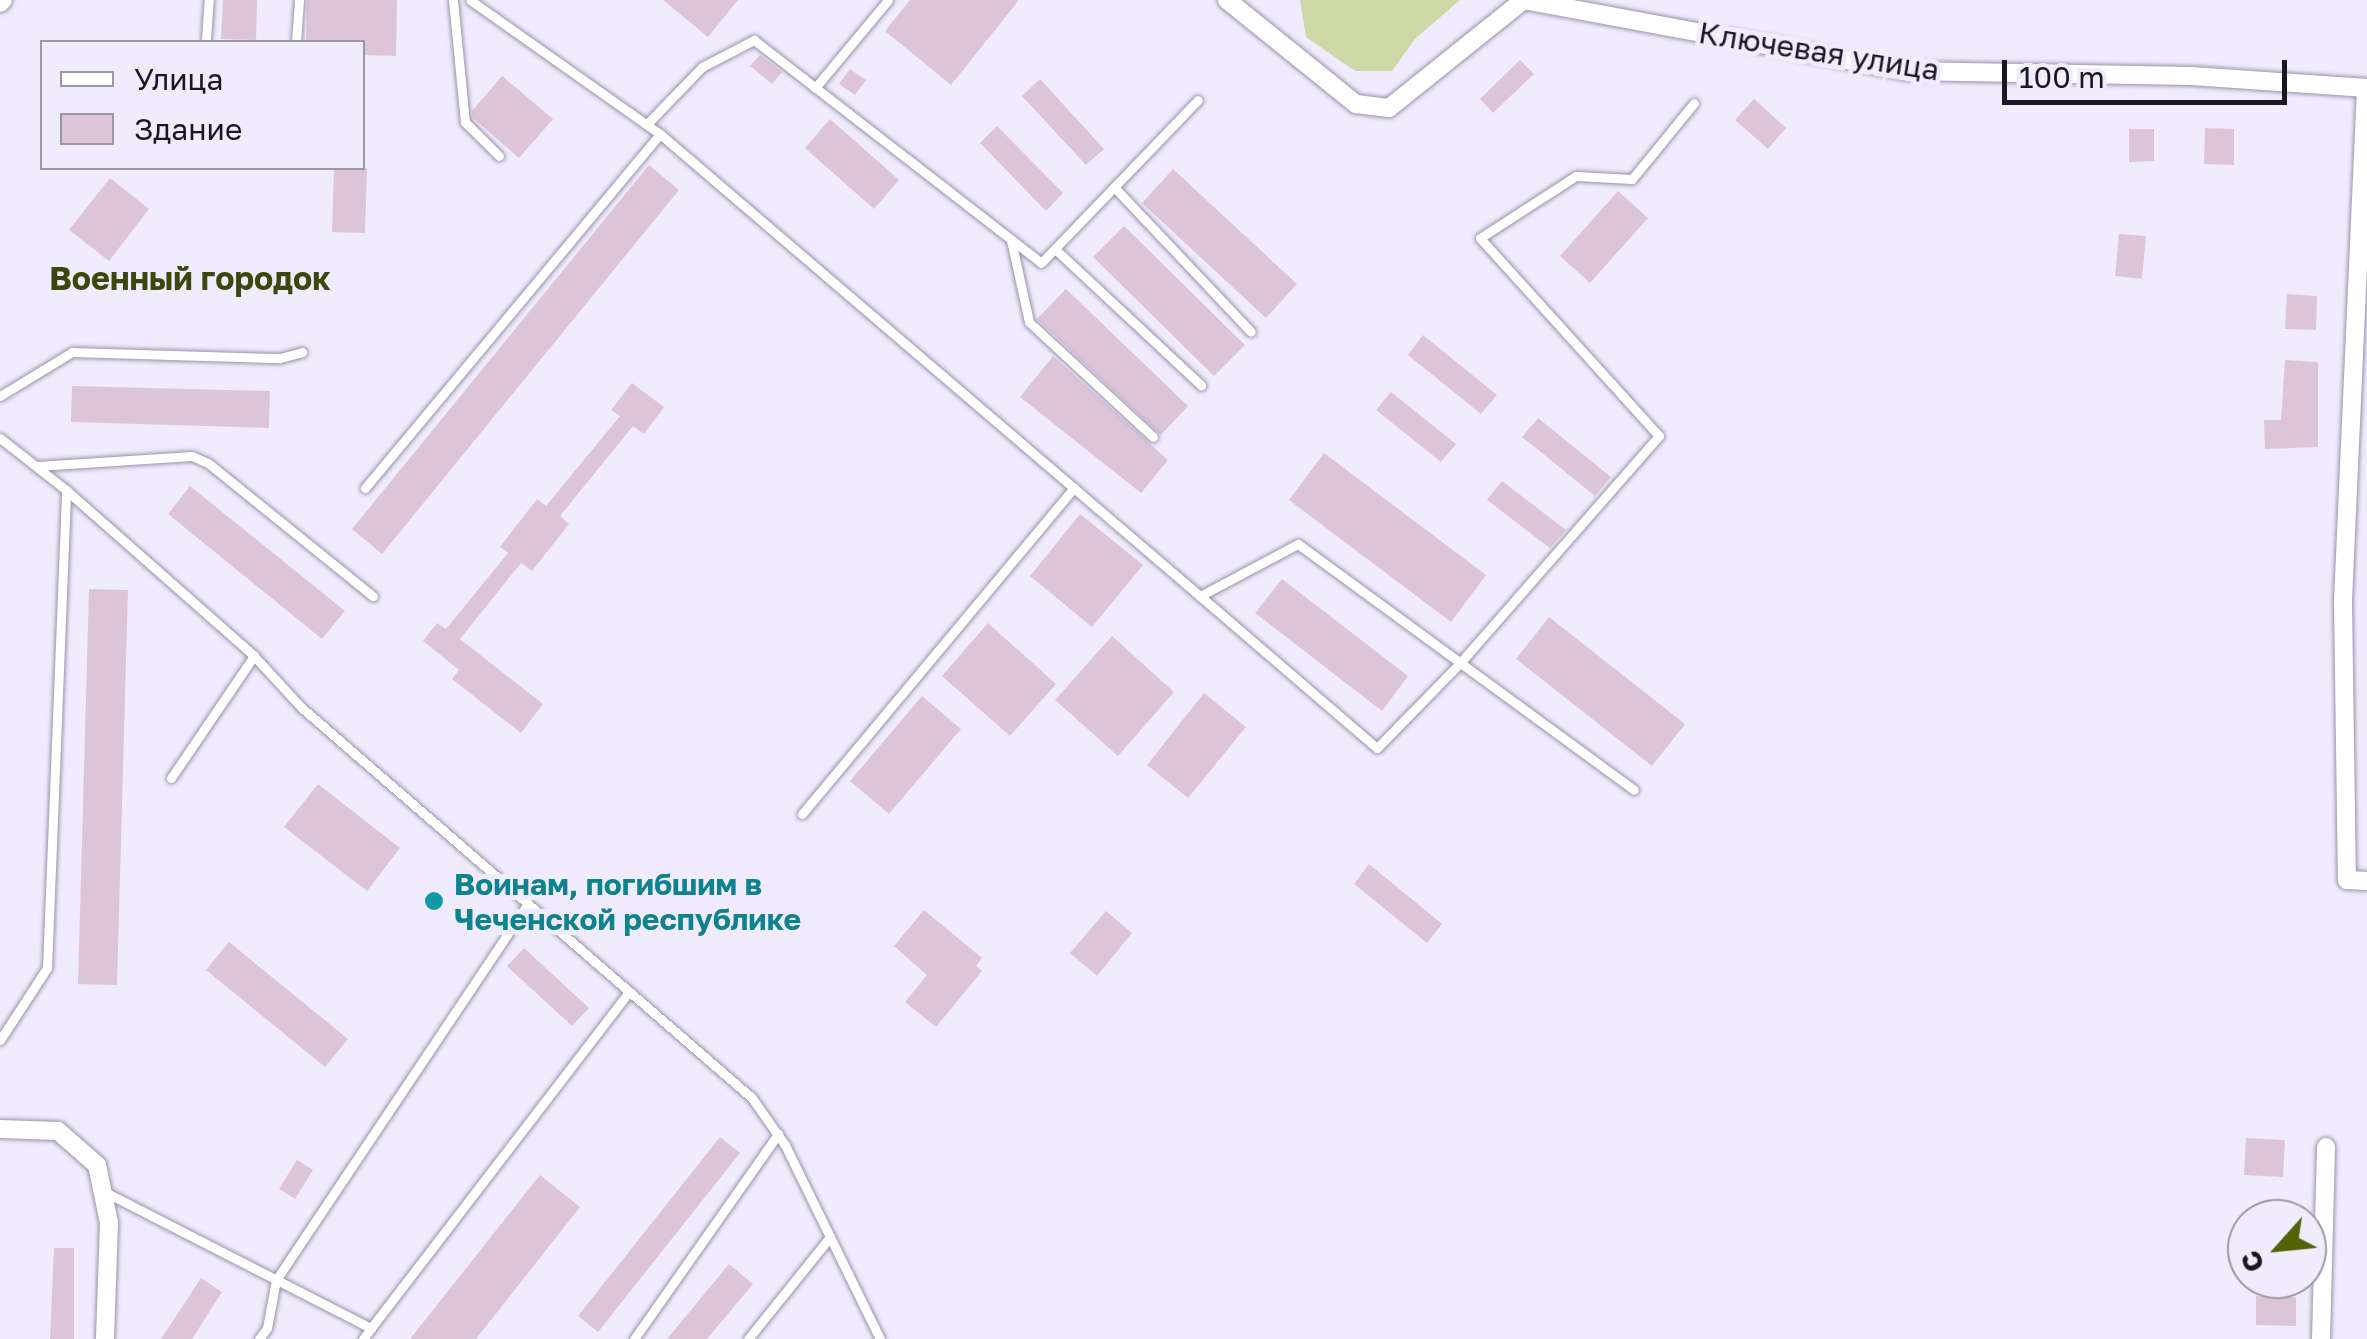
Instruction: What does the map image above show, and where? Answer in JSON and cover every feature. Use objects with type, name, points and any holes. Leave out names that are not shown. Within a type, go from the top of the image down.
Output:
[{"type":"street","name":"Ключевая улица","points":[[1227,0],[1356,104],[1390,108],[1524,0],[1906,71],[2192,76],[2367,88]]},
{"type":"street","points":[[2367,88],[2343,602],[2348,880],[2367,882]]},
{"type":"street","points":[[0,1129],[58,1131],[97,1165],[109,1223],[105,1339]]},
{"type":"street","points":[[2320,1339],[2326,1147]]},
{"type":"lane","points":[[206,39],[209,0]]},
{"type":"lane","points":[[296,40],[299,0]]},
{"type":"lane","points":[[453,0],[465,122],[499,156]]},
{"type":"lane","points":[[470,0],[660,134],[1376,748],[1460,663],[1660,436],[1480,238],[1576,176],[1632,179],[1694,103]]},
{"type":"lane","points":[[815,88],[888,0]]},
{"type":"lane","points":[[647,124],[702,67],[754,40],[1041,263],[1198,100]]},
{"type":"lane","points":[[364,488],[660,134]]},
{"type":"lane","points":[[1114,188],[1251,332]]},
{"type":"lane","points":[[1011,240],[1029,322],[1152,437]]},
{"type":"lane","points":[[1055,250],[1201,385]]},
{"type":"lane","points":[[0,396],[72,352],[280,358],[302,352]]},
{"type":"lane","points":[[0,438],[66,490],[254,656],[302,708],[752,1098],[778,1134],[880,1339]]},
{"type":"lane","points":[[37,466],[192,456],[208,463],[373,596]]},
{"type":"lane","points":[[802,814],[1074,488]]},
{"type":"lane","points":[[0,1040],[47,968],[66,490]]},
{"type":"lane","points":[[1200,596],[1298,544],[1634,790]]},
{"type":"lane","points":[[171,778],[254,656]]},
{"type":"lane","points":[[259,1339],[267,1328],[276,1280],[528,904]]},
{"type":"lane","points":[[362,1339],[629,992]]},
{"type":"lane","points":[[634,1339],[778,1134]]},
{"type":"lane","points":[[102,1190],[371,1328]]},
{"type":"lane","points":[[748,1339],[830,1237]]},
{"type":"green space","points":[[1300,0],[1460,0],[1415,39],[1392,71],[1355,71],[1306,37]]},
{"type":"building","points":[[223,0],[257,0],[256,40],[221,39]]},
{"type":"building","points":[[307,0],[397,0],[396,56],[365,55],[365,40],[306,40]]},
{"type":"building","points":[[663,0],[738,0],[708,37]]},
{"type":"building","points":[[910,0],[1019,0],[951,85],[885,31]]},
{"type":"building","points":[[760,55],[782,72],[772,84],[750,66]]},
{"type":"building","points":[[1520,60],[1534,74],[1493,113],[1480,99]]},
{"type":"building","points":[[850,69],[866,80],[855,95],[839,84]]},
{"type":"building","points":[[502,76],[553,119],[519,158],[473,118],[472,111]]},
{"type":"building","points":[[1040,79],[1104,149],[1086,165],[1022,96]]},
{"type":"building","points":[[1754,99],[1786,128],[1768,149],[1735,120]]},
{"type":"building","points":[[830,119],[899,180],[874,209],[805,148]]},
{"type":"building","points":[[997,126],[1063,193],[1046,211],[980,143]]},
{"type":"building","points":[[2205,128],[2234,129],[2234,165],[2204,164]]},
{"type":"building","points":[[2129,129],[2154,129],[2154,161],[2129,162]]},
{"type":"building","points":[[649,165],[679,190],[382,554],[352,529]]},
{"type":"building","points":[[367,168],[365,233],[332,232],[334,170]]},
{"type":"building","points":[[1173,169],[1297,284],[1266,318],[1142,203]]},
{"type":"building","points":[[110,178],[149,209],[109,261],[69,230]]},
{"type":"building","points":[[1618,191],[1648,218],[1590,283],[1560,256]]},
{"type":"building","points":[[1124,226],[1245,345],[1214,376],[1093,257]]},
{"type":"building","points":[[2119,234],[2146,236],[2142,279],[2115,276]]},
{"type":"building","points":[[1066,289],[1188,406],[1161,435],[1037,319]]},
{"type":"building","points":[[2287,294],[2317,296],[2316,330],[2285,329]]},
{"type":"building","points":[[1423,335],[1497,395],[1481,414],[1408,355]]},
{"type":"building","points":[[1053,356],[1168,460],[1141,493],[1020,397]]},
{"type":"building","points":[[2285,360],[2318,362],[2318,447],[2265,449],[2264,420],[2281,420]]},
{"type":"building","points":[[632,383],[664,407],[644,434],[633,426],[560,516],[569,524],[532,571],[521,563],[460,639],[543,704],[521,733],[452,679],[459,670],[423,641],[437,623],[446,629],[508,553],[500,547],[537,499],[546,506],[620,416],[611,410]]},
{"type":"building","points":[[72,386],[270,391],[269,428],[71,422]]},
{"type":"building","points":[[1391,392],[1456,444],[1441,462],[1376,410]]},
{"type":"building","points":[[1538,418],[1611,477],[1595,496],[1522,437]]},
{"type":"building","points":[[1324,453],[1486,575],[1451,622],[1289,500]]},
{"type":"building","points":[[1502,481],[1566,530],[1550,548],[1487,500]]},
{"type":"building","points":[[190,486],[345,611],[322,639],[168,514]]},
{"type":"building","points":[[1080,514],[1143,565],[1092,627],[1030,576]]},
{"type":"building","points":[[1282,579],[1408,676],[1382,711],[1255,613]]},
{"type":"building","points":[[89,589],[128,590],[117,985],[78,984]]},
{"type":"building","points":[[1549,617],[1685,724],[1652,766],[1516,659]]},
{"type":"building","points":[[988,623],[1056,684],[1010,736],[942,676]]},
{"type":"building","points":[[1112,636],[1174,692],[1118,756],[1055,700]]},
{"type":"building","points":[[1204,693],[1246,727],[1188,798],[1147,765]]},
{"type":"building","points":[[922,696],[961,729],[889,814],[850,781]]},
{"type":"building","points":[[318,784],[400,848],[367,891],[284,827]]},
{"type":"building","points":[[1369,864],[1442,924],[1427,943],[1354,884]]},
{"type":"building","points":[[924,910],[982,958],[976,966],[982,971],[936,1027],[905,1002],[927,975],[894,946]]},
{"type":"building","points":[[1106,911],[1132,933],[1097,976],[1070,953]]},
{"type":"building","points":[[229,942],[348,1039],[325,1067],[206,970]]},
{"type":"building","points":[[524,948],[589,1008],[572,1026],[507,966]]},
{"type":"building","points":[[720,1137],[740,1153],[598,1332],[578,1316]]},
{"type":"building","points":[[2246,1138],[2285,1140],[2283,1177],[2244,1175]]},
{"type":"building","points":[[297,1160],[313,1170],[295,1199],[279,1189]]},
{"type":"building","points":[[540,1175],[580,1207],[476,1339],[410,1339]]},
{"type":"building","points":[[54,1248],[74,1248],[74,1339],[50,1339]]},
{"type":"building","points":[[729,1264],[753,1284],[707,1339],[667,1339]]},
{"type":"building","points":[[201,1278],[222,1292],[192,1339],[161,1339]]},
{"type":"building","points":[[2256,1299],[2296,1299],[2296,1326],[2256,1325]]},
{"type":"place","name":"Воинам, погибшим в Чеченской республике","points":[[434,901]]},
{"type":"district","name":"Военный городок","points":[[190,278]]}]
